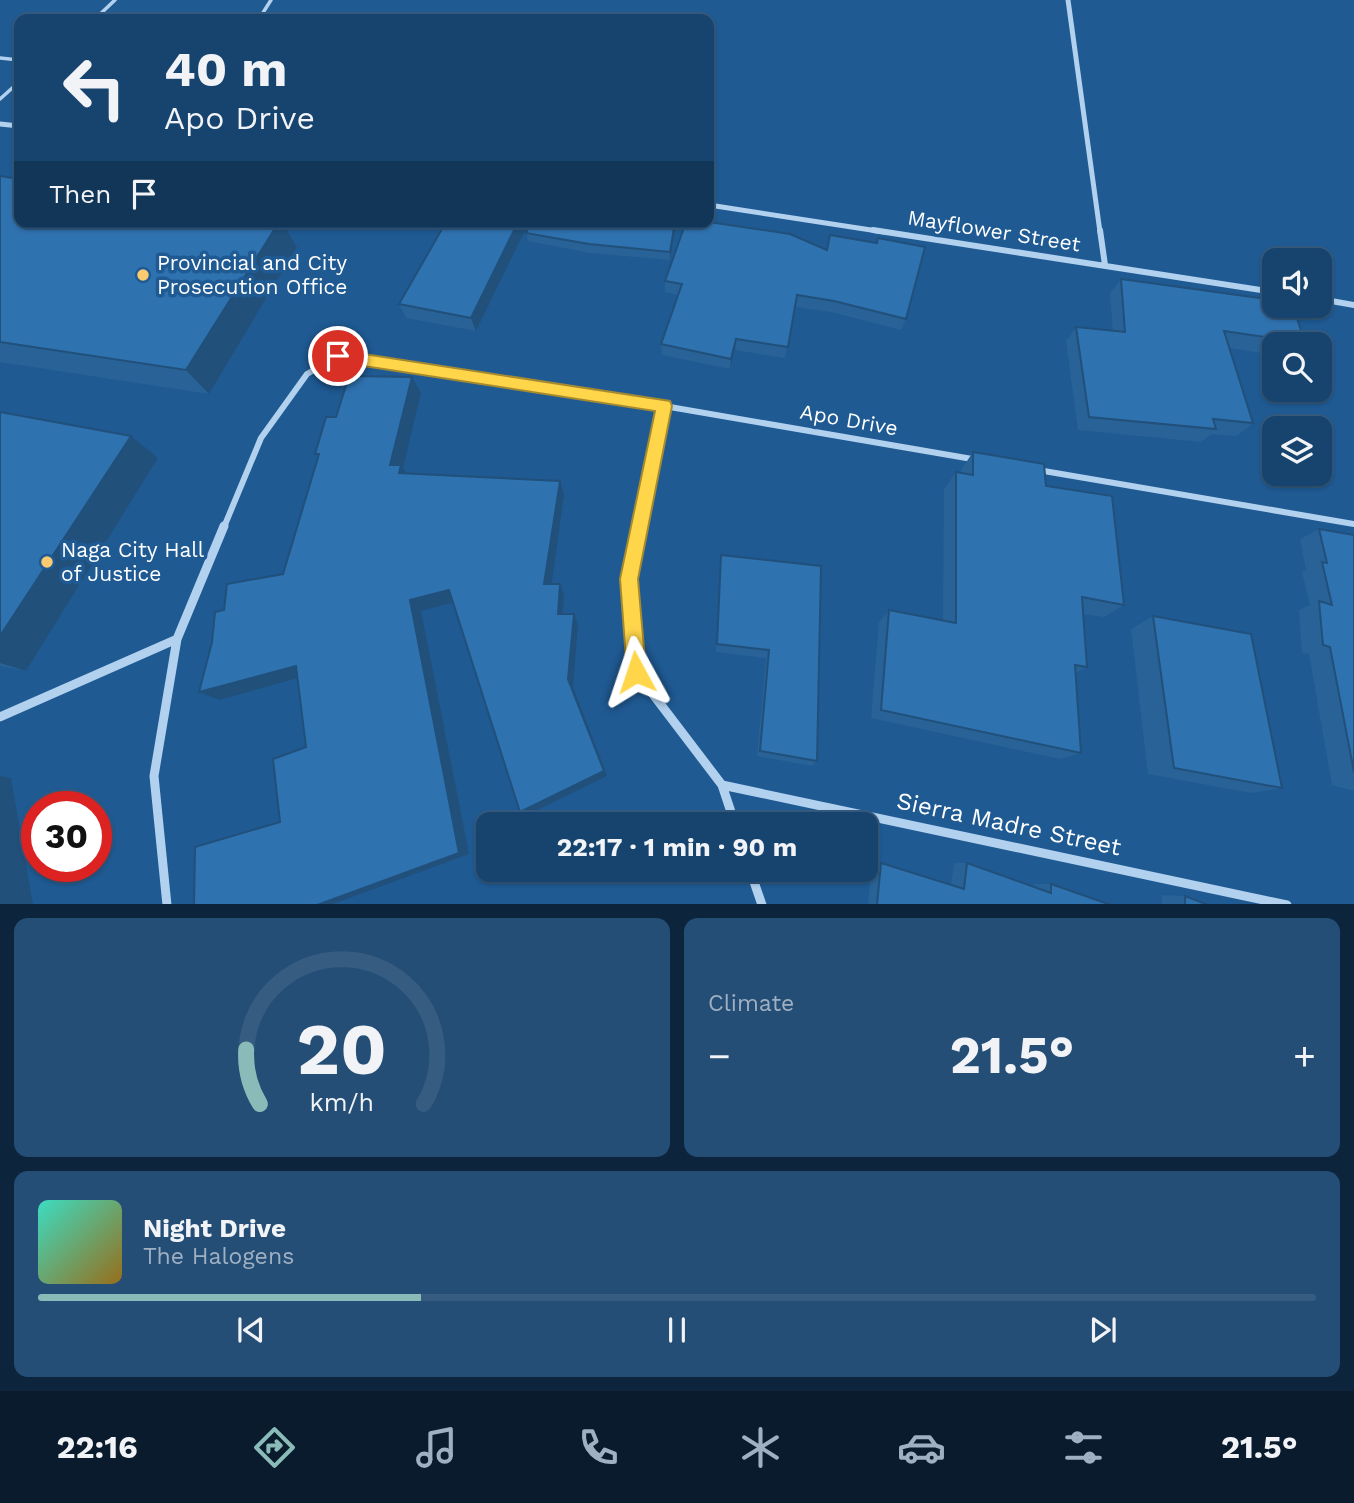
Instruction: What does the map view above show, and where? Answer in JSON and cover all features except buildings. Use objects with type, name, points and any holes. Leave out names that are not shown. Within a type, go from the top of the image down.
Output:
[{"type":"street","points":[[1068,0],[1105,265]]},
{"type":"street","name":"Mayflower Street","points":[[714,206],[1262,290]]},
{"type":"street","points":[[1332,301],[1354,305]]},
{"type":"street","name":"Apo Drive","points":[[177,639],[261,438],[307,373],[338,356],[664,406],[989,461]]},
{"type":"street","points":[[664,406],[629,579],[636,672],[722,785],[731,812]]},
{"type":"street","points":[[1029,468],[1354,524]]},
{"type":"street","points":[[0,717],[177,639]]},
{"type":"street","points":[[167,904],[154,776],[177,639]]},
{"type":"street","name":"Sierra Madre Street","points":[[722,785],[1282,904]]},
{"type":"street","points":[[754,882],[762,904]]},
{"type":"lane","points":[[101,14],[115,0]]},
{"type":"lane","points":[[0,99],[14,86]]},
{"type":"place","name":"Provincial and City Prosecution Office","points":[[143,275]]},
{"type":"place","name":"Naga City Hall of Justice","points":[[47,562]]},
{"type":"route","points":[[338,356],[664,406],[629,579],[636,672]]}]
